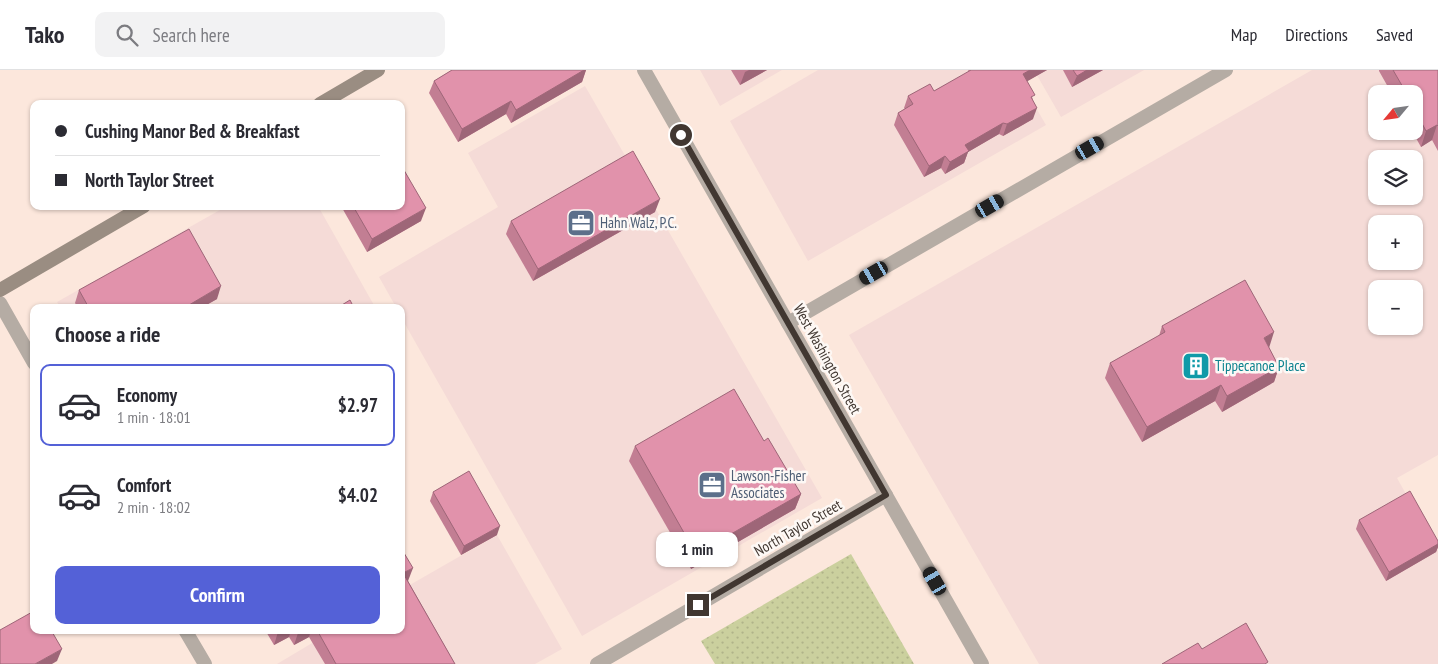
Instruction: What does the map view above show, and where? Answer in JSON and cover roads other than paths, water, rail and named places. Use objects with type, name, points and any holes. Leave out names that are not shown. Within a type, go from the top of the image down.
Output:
[{"type":"main road","points":[[327,100],[378,70]]},
{"type":"main road","points":[[0,290],[137,210]]},
{"type":"street","name":"West Washington Street","points":[[644,70],[982,664]]},
{"type":"street","points":[[788,323],[1226,70]]},
{"type":"street","points":[[0,303],[30,356]]},
{"type":"street","name":"North Taylor Street","points":[[597,664],[886,495]]},
{"type":"street","points":[[187,634],[205,664]]},
{"type":"place","name":"Hahn Walz, P.C.","points":[[581,223]]},
{"type":"place","name":"Tippecanoe Place","points":[[1196,366]]},
{"type":"place","name":"Lawson-Fisher Associates","points":[[712,485]]}]
